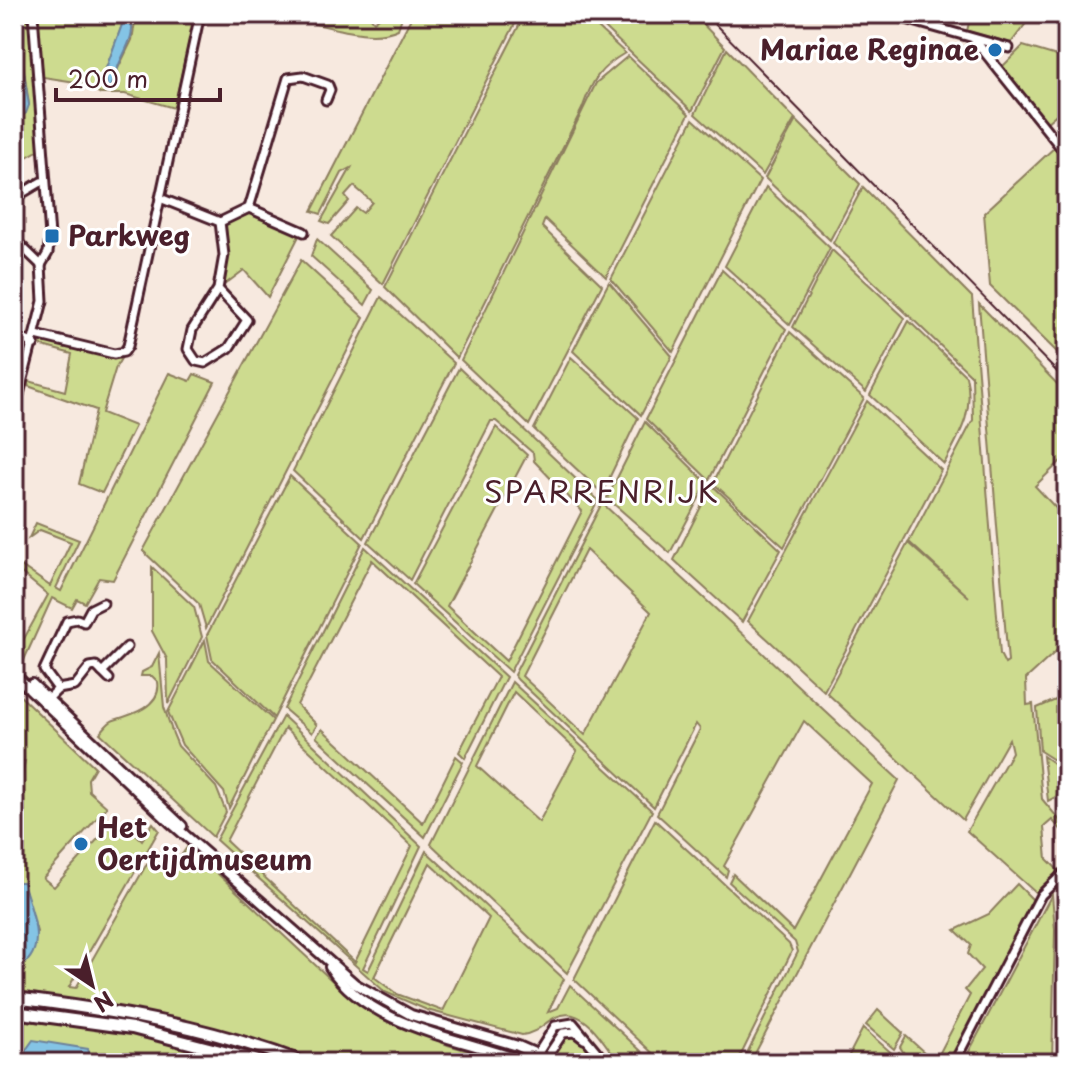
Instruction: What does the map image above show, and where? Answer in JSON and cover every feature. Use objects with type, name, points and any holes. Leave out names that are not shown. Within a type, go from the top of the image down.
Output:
[{"type":"highway","points":[[14,998],[135,1015],[236,1040],[301,1062],[318,1063]]},
{"type":"highway","points":[[14,1012],[132,1028],[266,1063]]},
{"type":"main road","points":[[14,674],[46,701],[170,822],[190,836],[328,963],[350,989],[399,1020],[446,1039],[530,1063],[543,1058]]},
{"type":"main road","points":[[328,963],[376,997],[411,1015],[557,1063]]},
{"type":"street","points":[[14,414],[43,301],[41,265],[48,253],[50,236],[33,14]]},
{"type":"street","points":[[14,335],[114,354],[126,350],[200,14]]},
{"type":"street","points":[[888,14],[1009,48]]},
{"type":"street","points":[[974,39],[1067,155]]},
{"type":"street","points":[[160,198],[220,222],[249,208],[288,78],[303,76],[328,85],[330,90],[326,100]]},
{"type":"street","points":[[14,198],[41,182]]},
{"type":"street","points":[[249,208],[304,232]]},
{"type":"street","points":[[218,289],[243,312],[246,325],[225,352],[213,360],[196,361],[188,349],[192,330],[218,289],[224,255],[220,222]]},
{"type":"street","points":[[14,239],[41,265]]},
{"type":"street","points":[[58,689],[44,670],[67,621],[77,619],[84,622],[91,609],[103,603]]},
{"type":"street","points":[[102,672],[127,647]]},
{"type":"street","points":[[46,701],[58,689],[75,686],[90,667],[96,666],[109,679]]},
{"type":"street","points":[[954,1063],[1038,899],[1067,870]]},
{"type":"street","points":[[543,1058],[558,1037],[569,1031],[580,1035],[606,1063]]},
{"type":"green space","points":[[16,14],[33,14],[41,149],[14,164],[14,121],[29,105]]},
{"type":"green space","points":[[38,14],[126,14],[105,71],[108,89],[132,40],[135,22],[131,14],[195,14],[174,108],[125,94],[101,94],[82,83],[43,77]]},
{"type":"green space","points":[[303,14],[376,14],[371,18],[374,22],[384,14],[403,14],[398,29],[377,34],[307,22]]},
{"type":"green space","points":[[413,14],[520,14],[383,284],[331,236],[356,208],[363,213],[372,202],[354,186],[345,196],[349,201],[329,224],[321,221],[351,168],[342,173],[321,214],[312,211]]},
{"type":"green space","points":[[525,14],[583,14],[625,53],[609,64],[593,83],[457,358],[385,287]]},
{"type":"green space","points":[[590,14],[693,14],[725,47],[692,111]]},
{"type":"green space","points":[[971,14],[1033,14],[1011,43],[967,31]]},
{"type":"green space","points":[[1023,46],[1067,59],[1067,105],[1046,123],[1002,67]]},
{"type":"green space","points":[[727,49],[795,119],[763,175],[695,114]]},
{"type":"green space","points":[[628,56],[689,114],[606,277],[545,219],[542,227],[602,285],[529,425],[461,360],[596,83]]},
{"type":"green space","points":[[693,119],[760,180],[673,352],[611,279]]},
{"type":"green space","points":[[796,120],[860,184],[830,240],[765,178]]},
{"type":"green space","points":[[1056,146],[1067,160],[1067,362],[990,286],[984,213]]},
{"type":"green space","points":[[766,187],[830,248],[790,325],[725,266]]},
{"type":"green space","points":[[863,187],[972,297],[1000,654],[1005,664],[1008,662],[979,304],[1067,394],[1067,455],[1035,486],[1067,520],[1067,641],[1026,679],[1027,705],[1033,704],[1042,799],[1067,829],[1067,836],[1052,820],[1044,827],[1047,859],[1061,873],[1037,894],[967,831],[1012,752],[1009,739],[963,820],[827,693],[908,543],[969,597],[909,542],[973,420],[972,376],[833,243]]},
{"type":"green space","points":[[253,212],[301,232],[268,297],[244,270],[224,285],[228,258],[226,224]]},
{"type":"green space","points":[[317,239],[373,290],[365,305],[311,256]]},
{"type":"green space","points":[[832,250],[905,318],[866,392],[793,327]]},
{"type":"green space","points":[[301,260],[364,318],[206,628],[199,604],[143,551]]},
{"type":"green space","points":[[722,270],[786,329],[709,480],[646,419]]},
{"type":"green space","points":[[609,282],[672,356],[641,415],[573,351]]},
{"type":"green space","points":[[381,297],[454,363],[364,538],[293,471]]},
{"type":"green space","points":[[909,321],[966,376],[967,411],[944,464],[870,395]]},
{"type":"green space","points":[[790,332],[864,398],[784,547],[713,483]]},
{"type":"green space","points":[[42,339],[122,357],[102,413],[135,426],[102,493],[79,484],[96,410],[28,386],[29,381],[65,391],[72,354],[39,345]]},
{"type":"green space","points":[[571,357],[638,418],[602,493],[534,429]]},
{"type":"green space","points":[[459,368],[598,500],[510,672],[413,584],[496,427],[527,455],[447,606],[506,661],[582,511],[534,461],[533,453],[496,421],[491,421],[410,580],[368,542]]},
{"type":"green space","points":[[169,373],[190,381],[194,374],[215,382],[113,580],[99,578],[85,603],[77,599],[72,608],[52,598],[24,660],[15,655],[48,595],[14,567],[14,561],[50,586],[71,542],[40,530],[29,538],[36,523],[79,540],[56,588],[61,591]]},
{"type":"green space","points":[[867,401],[941,470],[824,691],[748,621]]},
{"type":"green space","points":[[645,422],[707,483],[670,553],[607,498]]},
{"type":"green space","points":[[290,476],[362,543],[274,718],[212,659],[207,635]]},
{"type":"green space","points":[[712,485],[781,550],[742,622],[674,560]]},
{"type":"green space","points":[[602,503],[899,780],[750,1063],[742,1063],[798,952],[795,942],[729,882],[733,874],[793,931],[872,784],[804,721],[724,866],[728,870],[726,877],[657,814],[700,729],[696,724],[654,807],[514,675]],"holes":[[[586,550],[651,612],[585,735],[522,676]]]},
{"type":"green space","points":[[365,547],[506,677],[465,758],[459,752],[498,677],[372,560],[297,705],[317,725],[312,733],[284,709]]},
{"type":"green space","points":[[152,567],[194,607],[202,637],[168,704],[167,659],[152,631]]},
{"type":"green space","points":[[205,640],[209,661],[273,720],[229,808],[224,792],[182,745],[168,712]]},
{"type":"green space","points":[[159,653],[164,707],[178,746],[216,787],[226,812],[213,837],[100,733],[112,721],[144,708],[155,697],[158,682],[152,676],[141,676],[142,672],[152,667]]},
{"type":"green space","points":[[512,682],[652,811],[567,973],[431,844]],"holes":[[[514,692],[577,751],[539,822],[477,766]]]},
{"type":"green space","points":[[14,690],[95,767],[88,779],[89,791],[107,807],[43,878],[54,887],[118,817],[142,840],[153,823],[159,830],[69,987],[76,988],[145,867],[151,860],[168,874],[188,846],[341,989],[415,1031],[448,1045],[510,1063],[326,1063],[179,1018],[14,990],[14,970],[19,967],[37,932],[23,883],[14,882],[14,789],[19,789],[25,761],[14,759]]},
{"type":"green space","points":[[1058,699],[1067,709],[1067,756],[1062,765],[1040,751],[1037,708]]},
{"type":"green space","points":[[283,716],[421,846],[363,968],[368,971],[426,851],[564,979],[548,1012],[558,1008],[570,985],[654,1063],[619,1063],[593,1028],[576,1016],[566,1014],[556,1017],[522,1035],[427,1010],[385,992],[216,840]],"holes":[[[285,728],[412,846],[355,962],[226,841]],[[430,863],[489,918],[443,1011],[397,994],[374,977]]]},
{"type":"green space","points":[[322,729],[423,823],[456,756],[463,762],[425,837],[316,737]]},
{"type":"green space","points":[[1043,756],[1067,773],[1065,792],[1048,801]]},
{"type":"green space","points":[[655,820],[789,944],[792,951],[737,1063],[663,1063],[574,979]]},
{"type":"green space","points":[[1017,884],[1034,901],[950,1063],[910,1063],[900,1047],[906,1036],[935,1062],[970,995],[965,990],[982,969],[968,954],[971,945],[955,930],[989,914]]},
{"type":"green space","points":[[1052,894],[1055,930],[1052,1063],[963,1063]]},
{"type":"green space","points":[[878,1010],[903,1033],[894,1049],[866,1025]]},
{"type":"green space","points":[[14,1020],[117,1030],[251,1063],[14,1063]]},
{"type":"green space","points":[[863,1028],[895,1056],[899,1052],[906,1063],[845,1063]]},
{"type":"green space","points":[[565,1033],[580,1037],[603,1063],[563,1063],[556,1052]]},
{"type":"water","points":[[14,14],[29,105],[26,113],[14,121]]},
{"type":"water","points":[[126,14],[131,14],[130,38],[114,80],[107,89],[105,71]]},
{"type":"water","points":[[14,882],[23,882],[34,918],[36,943],[26,963],[14,970]]},
{"type":"water","points":[[14,1040],[22,1062],[23,1054],[33,1040],[88,1049],[93,1063],[14,1063]]},
{"type":"railway","points":[[705,14],[1067,382]]},
{"type":"place","name":"Mariae Reginae","points":[[995,50]]},
{"type":"place","name":"Parkweg","points":[[52,236]]},
{"type":"place","name":"Het Oertijdmuseum","points":[[81,844]]},
{"type":"district","name":"SPARRENRIJK","points":[[602,493]]}]
